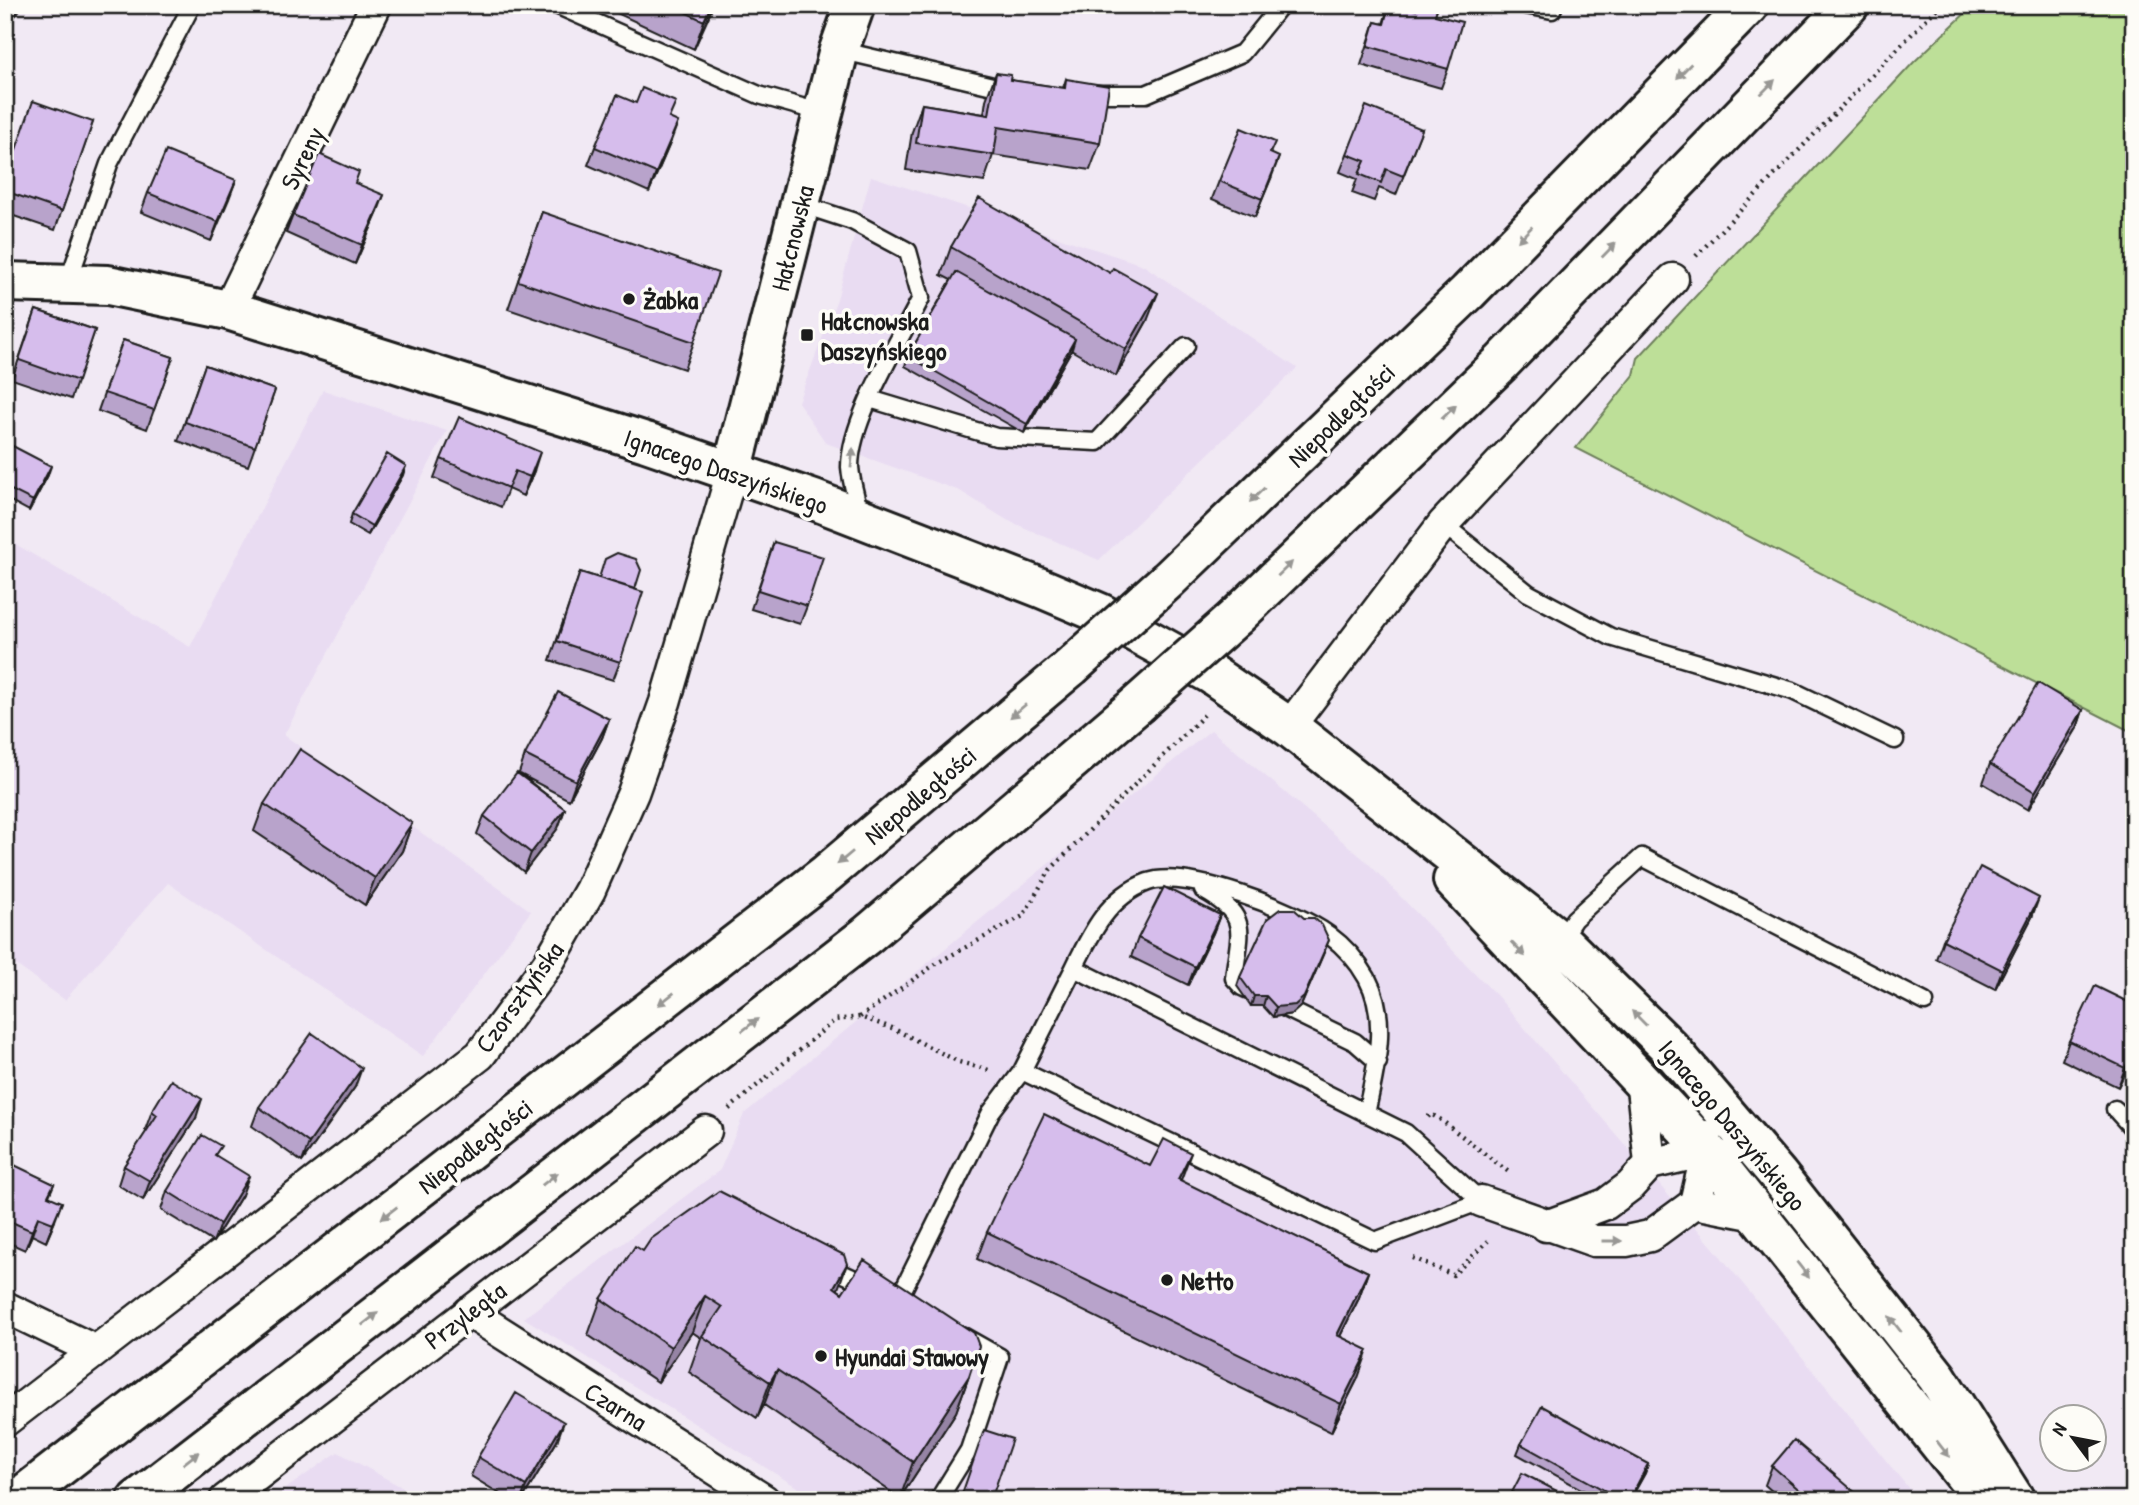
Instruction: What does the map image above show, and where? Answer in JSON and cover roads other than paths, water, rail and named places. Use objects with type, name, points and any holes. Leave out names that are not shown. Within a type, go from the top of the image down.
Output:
[{"type":"main road","name":"Hałcnowska","points":[[732,471],[839,50],[855,5]]},
{"type":"main road","name":"Niepodległości","points":[[17,1500],[815,883],[1070,667],[1168,580],[1468,292],[1749,5]]},
{"type":"main road","points":[[137,1500],[867,934],[1137,705],[1236,617],[1501,363],[1849,5]]},
{"type":"main road","name":"Ignacego Daszyńskiego","points":[[5,282],[68,282],[162,294],[228,310],[732,471],[1100,614],[1211,674],[1289,727],[1560,940],[1670,1048],[1778,1175],[1937,1377],[2015,1500]]},
{"type":"main road","name":"Ignacego Daszyńskiego","points":[[1389,808],[1470,900],[1641,1078],[1707,1151],[1983,1500]]},
{"type":"street","name":"Syreny","points":[[228,310],[376,5]]},
{"type":"street","points":[[1289,727],[1443,524],[1673,279]]},
{"type":"street","name":"Czorsztyńska","points":[[5,1421],[480,1055],[547,965],[590,890],[634,793],[665,702],[732,471]]},
{"type":"street","points":[[1641,1078],[1650,1164]]},
{"type":"street","points":[[1481,1201],[1594,1241],[1626,1241],[1650,1236],[1695,1203],[1707,1151],[1702,1086]]},
{"type":"street","name":"Przyległa","points":[[225,1500],[706,1131]]},
{"type":"street","points":[[1546,1226],[1606,1204],[1630,1186],[1650,1164],[1707,1151],[1778,1175]]},
{"type":"street","points":[[1695,1203],[1761,1216]]},
{"type":"street","points":[[5,1307],[96,1352]]},
{"type":"street","name":"Czarna","points":[[469,1312],[764,1500]]},
{"type":"lane","points":[[68,282],[109,164],[192,5]]},
{"type":"lane","points":[[556,5],[759,95],[823,113]]},
{"type":"lane","points":[[1068,94],[1146,94],[1158,89],[1242,53],[1281,5]]},
{"type":"lane","points":[[1525,5],[1552,10],[1554,5]]},
{"type":"lane","points":[[839,50],[1029,94]]},
{"type":"lane","points":[[800,204],[852,221],[908,251],[921,298],[870,399],[854,439],[850,468],[860,519]]},
{"type":"lane","points":[[870,399],[996,436],[1097,442],[1186,346]]},
{"type":"lane","points":[[1443,524],[1528,593],[1611,637],[1793,691],[1895,740]]},
{"type":"lane","points":[[1560,940],[1574,919],[1642,857],[1925,1002]]},
{"type":"lane","points":[[1185,880],[1221,900],[1236,916],[1242,935],[1234,978],[1242,987],[1355,1042],[1378,1062]]},
{"type":"lane","points":[[811,1259],[904,1303],[991,1112],[1022,1071],[1102,915],[1124,895],[1150,881],[1185,880],[1249,896],[1327,933],[1347,950],[1368,980],[1379,1021],[1378,1062],[1366,1114]]},
{"type":"lane","points":[[1022,1071],[1376,1241],[1481,1201],[1406,1133],[1074,968]]},
{"type":"lane","points":[[2115,1109],[2134,1130]]},
{"type":"lane","points":[[938,1500],[969,1450],[1000,1357],[943,1325]]},
{"type":"place","name":"Żabka","points":[[629,299]]},
{"type":"place","name":"Hałcnowska Daszyńskiego","points":[[807,335]]},
{"type":"place","name":"Netto","points":[[1167,1280]]},
{"type":"place","name":"Hyundai Stawowy","points":[[821,1356]]}]
